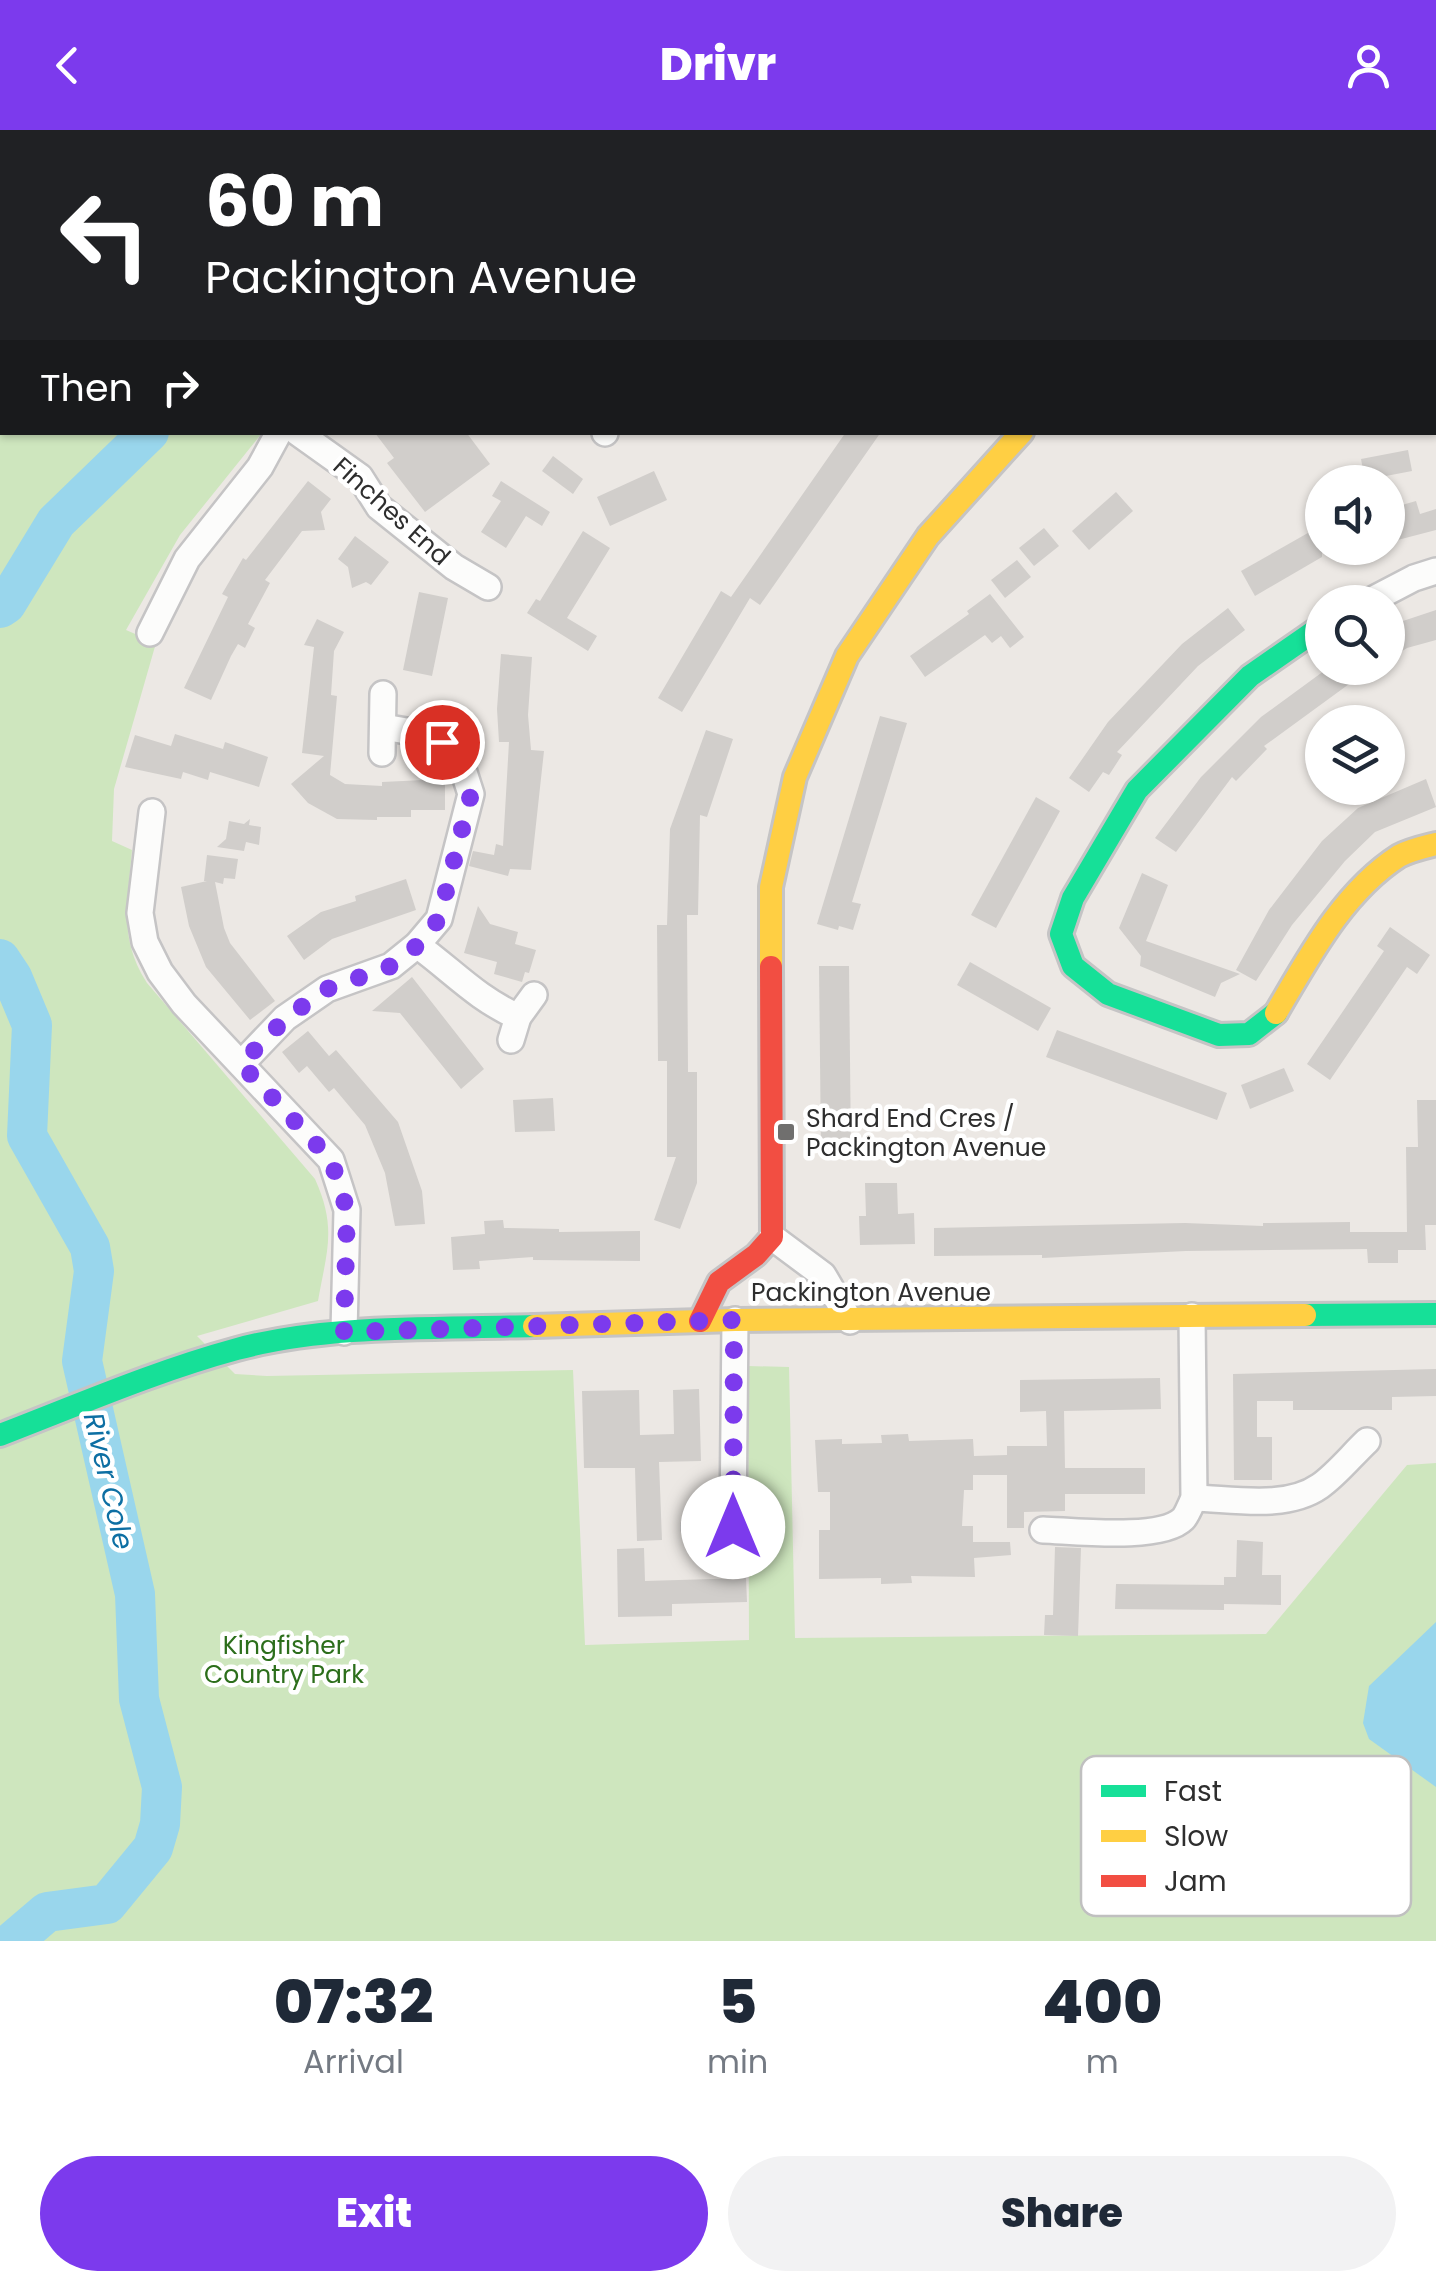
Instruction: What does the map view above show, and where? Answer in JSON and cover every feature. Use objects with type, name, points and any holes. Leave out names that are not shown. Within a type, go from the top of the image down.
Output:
[{"type":"street","points":[[150,633],[187,559],[260,467],[277,435]]},
{"type":"street","name":"Finches End","points":[[301,435],[360,476],[379,507],[454,567],[488,587]]},
{"type":"street","points":[[700,1321],[719,1282],[756,1255],[772,1236],[771,902],[795,777],[846,656],[928,536],[1019,435]]},
{"type":"street","points":[[1401,585],[1436,572]]},
{"type":"street","points":[[1305,638],[1250,676],[1137,790],[1073,898],[1061,934],[1073,966],[1108,994],[1220,1035],[1249,1034],[1273,1018],[1314,948],[1363,885],[1402,854],[1436,844]]},
{"type":"street","points":[[241,1064],[286,1018],[327,989],[391,966],[418,945],[439,919],[471,794],[461,763],[448,745],[430,735],[382,740],[383,694]]},
{"type":"street","points":[[152,812],[140,914],[145,942],[160,972],[184,1004],[331,1160],[347,1210],[344,1332]]},
{"type":"street","points":[[418,945],[465,987],[492,1005],[514,1028],[534,995]]},
{"type":"street","points":[[772,1236],[823,1275],[850,1321]]},
{"type":"street","name":"Packington Avenue","points":[[11,1430],[162,1372],[240,1348],[344,1332],[734,1320],[1436,1314]]},
{"type":"street","points":[[1043,1530],[1137,1532],[1165,1528],[1183,1519],[1194,1498],[1192,1316]]},
{"type":"street","points":[[695,1526],[733,1527],[734,1320]]},
{"type":"street","points":[[1194,1498],[1259,1501],[1303,1495],[1321,1485],[1367,1441]]},
{"type":"green space","name":"Kingfisher Country Park","points":[[0,435],[260,435],[180,535],[126,630],[156,643],[114,789],[112,841],[132,850],[128,935],[147,983],[315,1179],[326,1212],[328,1239],[318,1301],[197,1336],[235,1374],[573,1370],[585,1645],[749,1640],[748,1366],[789,1367],[795,1638],[1266,1634],[1407,1465],[1436,1463],[1436,1941],[0,1941]]},
{"type":"water","points":[[1436,1622],[1436,1787],[1411,1769],[1411,1756],[1393,1756],[1369,1739],[1363,1723],[1369,1686]]},
{"type":"building","points":[[377,435],[468,435],[490,464],[425,512],[387,463],[394,458]]},
{"type":"building","points":[[844,435],[879,435],[760,605],[750,598],[682,712],[658,698],[721,591],[731,597]]},
{"type":"building","points":[[1408,450],[1412,471],[1405,472],[1405,465],[1362,465],[1361,459]]},
{"type":"building","points":[[553,456],[583,479],[573,494],[542,471]]},
{"type":"building","points":[[654,471],[667,500],[610,526],[597,497]]},
{"type":"building","points":[[308,481],[331,499],[321,512],[325,530],[302,531],[265,580],[270,583],[248,624],[255,628],[245,648],[238,644],[211,700],[184,688],[228,597],[222,594],[243,558],[246,560]]},
{"type":"building","points":[[501,481],[550,512],[542,526],[526,516],[506,548],[481,532],[501,501],[492,496]]},
{"type":"building","points":[[1116,492],[1133,511],[1089,550],[1072,531]]},
{"type":"building","points":[[1416,501],[1420,514],[1436,509],[1436,530],[1405,538],[1405,504]]},
{"type":"building","points":[[1044,528],[1059,546],[1034,566],[1019,548]]},
{"type":"building","points":[[583,531],[610,548],[567,618],[597,636],[588,651],[527,613],[536,599],[540,601]]},
{"type":"building","points":[[1305,535],[1305,565],[1308,565],[1255,596],[1241,571]]},
{"type":"building","points":[[355,536],[389,562],[371,585],[366,582],[352,588],[348,567],[338,559]]},
{"type":"building","points":[[1017,560],[1031,577],[1005,598],[991,580]]},
{"type":"building","points":[[419,592],[448,598],[432,676],[403,670]]},
{"type":"building","points":[[990,594],[1024,637],[1010,648],[1001,636],[992,643],[985,635],[925,677],[910,656]]},
{"type":"building","points":[[1228,608],[1245,630],[1198,666],[1117,752],[1122,755],[1109,775],[1103,772],[1089,792],[1069,778],[1108,722],[1182,644]]},
{"type":"building","points":[[1436,610],[1436,640],[1405,649],[1405,620]]},
{"type":"building","points":[[317,619],[344,632],[334,651],[331,695],[337,696],[330,775],[345,784],[382,786],[382,782],[445,779],[445,810],[411,810],[411,817],[377,820],[337,819],[308,803],[291,784],[324,756],[302,753],[314,647],[304,645]]},
{"type":"building","points":[[501,654],[532,657],[528,715],[531,750],[544,751],[531,870],[510,869],[508,876],[469,866],[473,851],[494,855],[496,844],[503,846],[509,742],[499,742]]},
{"type":"building","points":[[1305,685],[1348,685],[1320,705],[1305,705],[1305,716],[1264,746],[1267,749],[1236,781],[1232,777],[1176,852],[1155,838],[1201,777],[1261,717]]},
{"type":"building","points":[[880,716],[907,723],[852,902],[861,904],[853,930],[839,926],[838,930],[817,924]]},
{"type":"building","points":[[706,730],[733,739],[707,817],[700,815],[698,915],[687,915],[688,1072],[697,1072],[697,1183],[680,1229],[654,1220],[676,1157],[667,1157],[667,1061],[658,1061],[657,925],[667,925],[670,829]]},
{"type":"building","points":[[175,734],[223,749],[225,742],[268,757],[259,787],[210,772],[208,780],[183,772],[181,779],[125,767],[135,735],[171,746]]},
{"type":"building","points":[[1426,779],[1436,807],[1375,832],[1345,861],[1292,925],[1256,981],[1236,970],[1269,910],[1322,841],[1358,808],[1405,805],[1405,788]]},
{"type":"building","points":[[1036,797],[1060,811],[996,928],[971,915]]},
{"type":"building","points":[[250,819],[249,825],[261,827],[259,845],[246,842],[244,851],[217,847],[226,839],[229,821],[244,824]]},
{"type":"building","points":[[207,855],[238,859],[235,879],[224,878],[223,884],[215,882],[224,928],[230,943],[275,1001],[250,1020],[206,967],[189,926],[181,887],[207,881]]},
{"type":"building","points":[[1142,873],[1168,885],[1146,941],[1240,974],[1221,983],[1215,997],[1140,966],[1141,956],[1119,928]]},
{"type":"building","points":[[406,879],[416,910],[332,939],[304,960],[287,936],[321,912]]},
{"type":"building","points":[[478,906],[490,924],[518,932],[515,944],[536,950],[522,982],[494,974],[497,962],[464,953]]},
{"type":"building","points":[[1390,927],[1430,955],[1417,974],[1407,967],[1330,1080],[1307,1064],[1384,951],[1377,946]]},
{"type":"building","points":[[970,962],[1051,1008],[1038,1031],[957,985]]},
{"type":"building","points":[[819,966],[849,966],[851,1152],[821,1152]]},
{"type":"building","points":[[412,977],[484,1069],[461,1089],[400,1013],[372,1011]]},
{"type":"building","points":[[1057,1030],[1227,1093],[1217,1120],[1046,1057]]},
{"type":"building","points":[[308,1031],[329,1056],[336,1050],[398,1122],[422,1191],[425,1224],[395,1226],[385,1173],[365,1125],[334,1088],[329,1092],[307,1066],[299,1073],[282,1052]]},
{"type":"building","points":[[1284,1068],[1294,1091],[1250,1109],[1241,1085]]},
{"type":"building","points":[[553,1098],[555,1131],[515,1132],[513,1100]]},
{"type":"building","points":[[1417,1100],[1436,1100],[1436,1225],[1425,1225],[1426,1250],[1398,1250],[1398,1263],[1368,1263],[1367,1249],[1186,1251],[1042,1258],[934,1256],[934,1228],[1350,1222],[1350,1232],[1407,1232],[1406,1147],[1418,1147]]},
{"type":"building","points":[[865,1183],[897,1183],[898,1214],[914,1213],[915,1244],[860,1245],[859,1216],[866,1216]]},
{"type":"building","points":[[503,1220],[504,1228],[640,1231],[640,1261],[533,1257],[479,1261],[480,1269],[453,1270],[451,1237],[485,1234],[484,1221]]},
{"type":"building","points":[[1436,1369],[1436,1396],[1392,1397],[1392,1410],[1293,1410],[1293,1401],[1257,1401],[1257,1437],[1272,1437],[1272,1480],[1234,1480],[1233,1374]]},
{"type":"building","points":[[1160,1378],[1161,1409],[1064,1411],[1065,1468],[1145,1468],[1145,1494],[1065,1494],[1065,1511],[1024,1512],[1024,1528],[1007,1528],[1007,1475],[973,1475],[973,1490],[964,1490],[962,1526],[973,1526],[973,1542],[1010,1542],[1011,1555],[974,1558],[975,1577],[911,1576],[912,1583],[881,1584],[881,1578],[819,1579],[819,1530],[830,1530],[830,1492],[818,1492],[815,1440],[882,1443],[881,1435],[908,1434],[909,1441],[973,1439],[974,1456],[1007,1455],[1007,1446],[1047,1446],[1046,1411],[1020,1412],[1020,1380]]},
{"type":"building","points":[[699,1389],[701,1461],[659,1462],[662,1540],[637,1541],[635,1468],[584,1468],[582,1391],[639,1390],[640,1435],[674,1434],[673,1390]]},
{"type":"building","points":[[1237,1540],[1263,1542],[1262,1575],[1281,1575],[1281,1605],[1224,1604],[1224,1610],[1115,1609],[1116,1584],[1224,1585],[1224,1577],[1236,1577]]},
{"type":"building","points":[[1055,1547],[1081,1548],[1078,1636],[1044,1635],[1045,1615],[1053,1615]]},
{"type":"building","points":[[644,1548],[645,1581],[746,1578],[747,1602],[672,1604],[672,1616],[618,1617],[617,1549]]},
{"type":"waterway","name":"River Cole","points":[[0,608],[56,522],[146,435]]},
{"type":"waterway","name":"River Cole","points":[[0,959],[32,1025],[27,1136],[90,1247],[94,1271],[82,1361],[135,1594],[139,1699],[162,1787],[160,1824],[153,1848],[107,1904],[47,1912],[13,1941]]},
{"type":"traffic: fast","points":[[1276,1013],[1249,1034],[1219,1035],[1108,994],[1073,966],[1061,934],[1073,898],[1137,790],[1250,676],[1305,638]]},
{"type":"traffic: fast","points":[[1305,1315],[1436,1314]]},
{"type":"traffic: fast","points":[[0,1435],[177,1368],[273,1341],[384,1329],[534,1326]]},
{"type":"traffic: slow","points":[[771,967],[771,887],[795,777],[847,656],[928,536],[1019,435]]},
{"type":"traffic: slow","points":[[1276,1013],[1329,927],[1361,888],[1399,856],[1436,844]]},
{"type":"traffic: slow","points":[[534,1326],[735,1320],[1305,1315]]},
{"type":"traffic: jam","points":[[700,1321],[719,1282],[756,1255],[772,1237],[771,967]]},
{"type":"place","name":"Shard End Cres / Packington Avenue","points":[[786,1132]]},
{"type":"route","points":[[442,742],[461,763],[471,794],[439,919],[418,945],[391,966],[327,989],[286,1018],[241,1064],[331,1160],[347,1210],[344,1332],[734,1320],[733,1527]]}]
